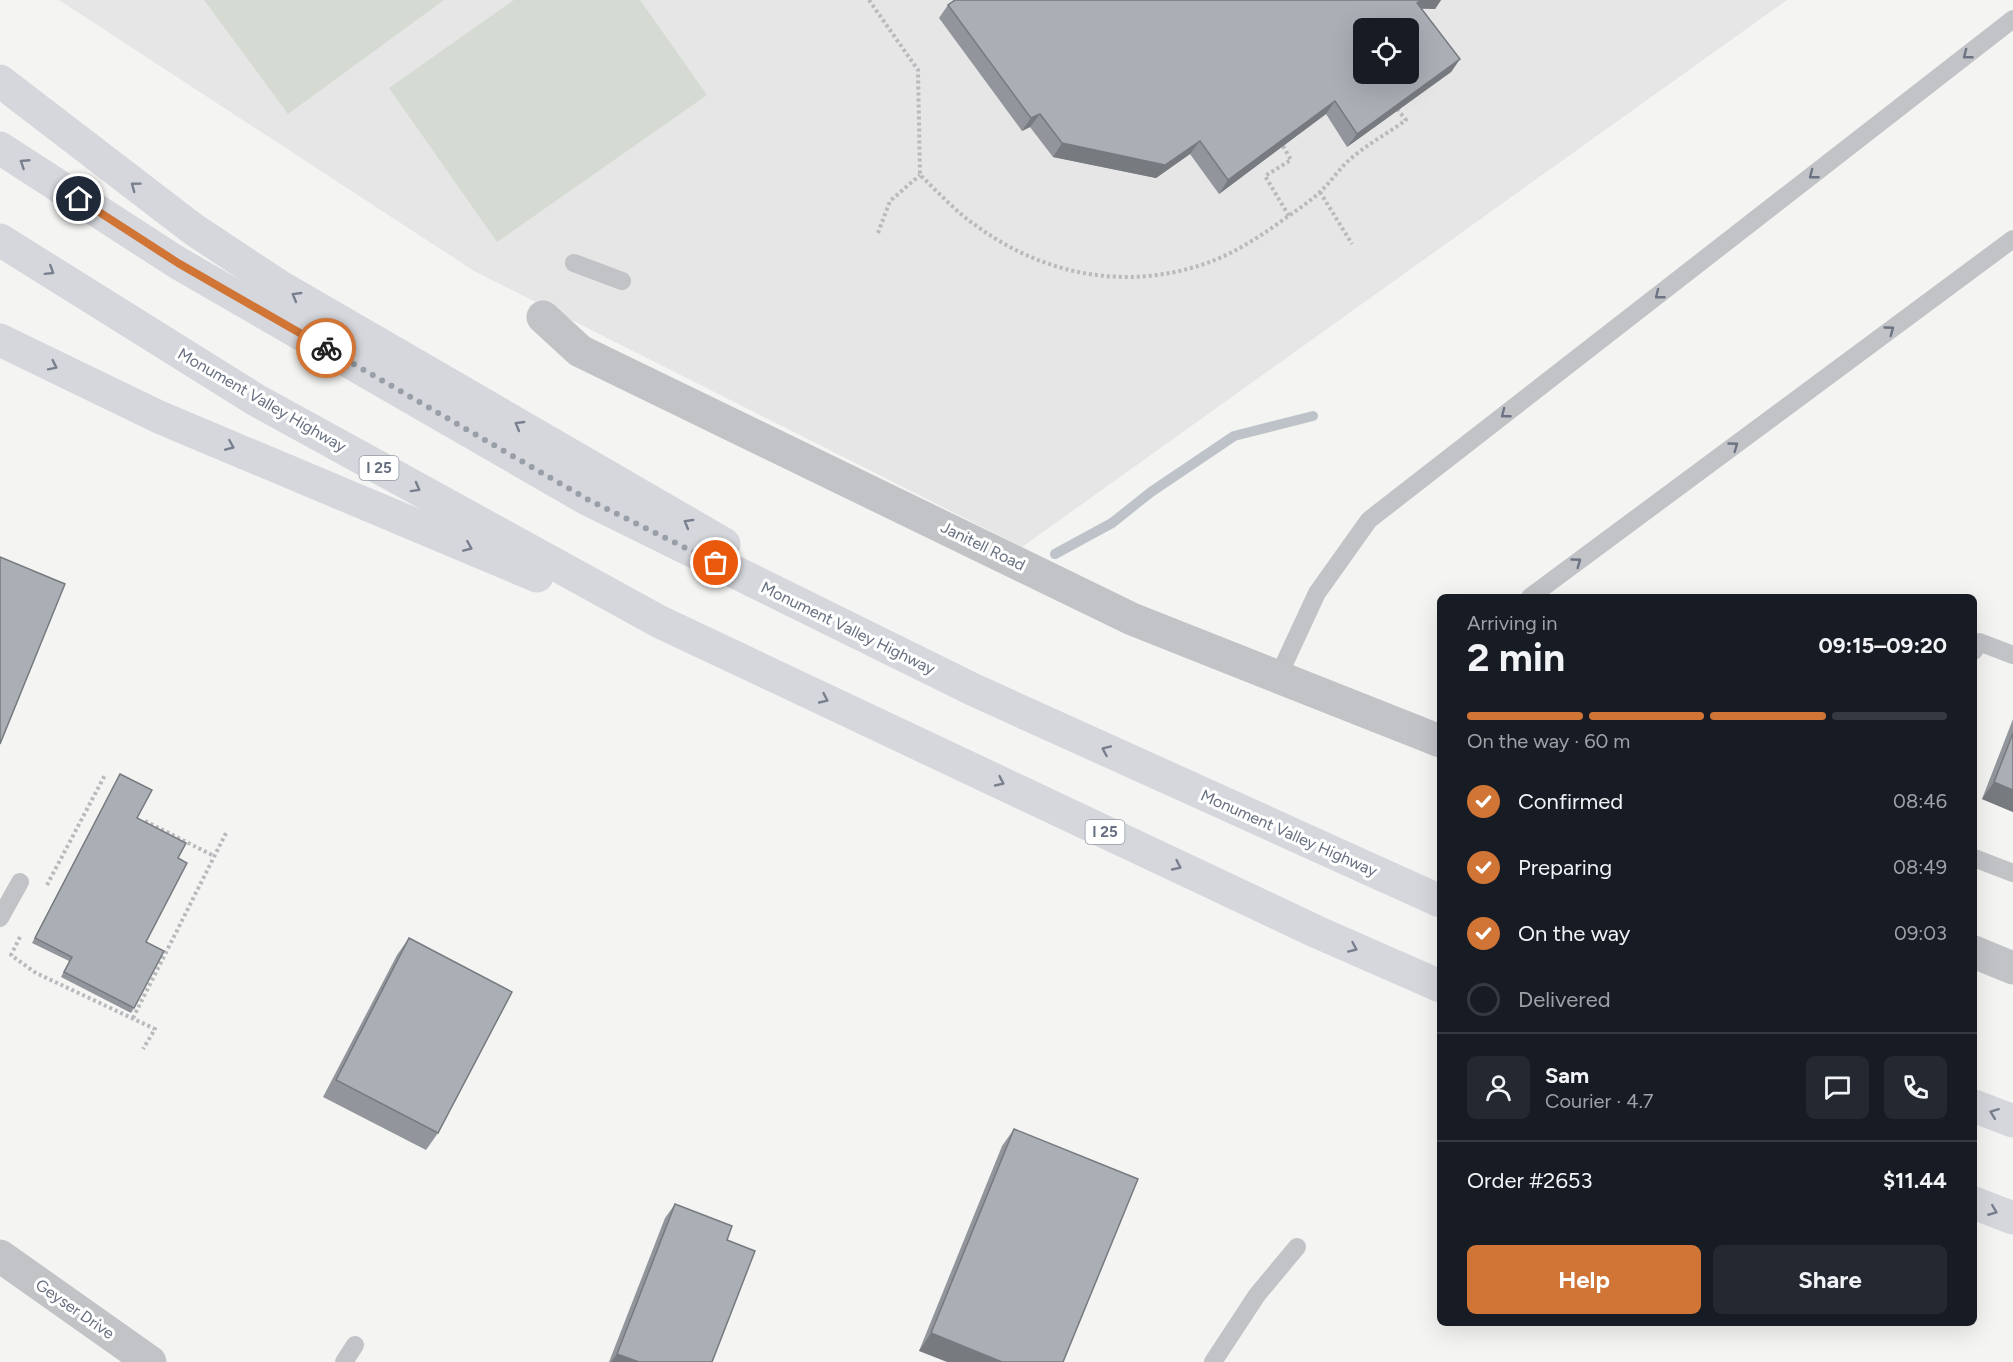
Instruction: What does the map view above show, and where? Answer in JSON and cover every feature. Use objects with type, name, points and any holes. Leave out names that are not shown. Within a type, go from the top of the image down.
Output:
[{"type":"highway","points":[[0,81],[193,229],[279,286],[974,690]]},
{"type":"highway","name":"Monument Valley Highway","points":[[0,148],[178,263],[587,499],[974,690],[1437,900]]},
{"type":"highway","name":"Monument Valley Highway","points":[[0,240],[256,400],[660,622],[1317,932],[1437,985]]},
{"type":"highway","points":[[0,340],[159,417],[771,674]]},
{"type":"highway","points":[[1977,1107],[2013,1121]]},
{"type":"highway","points":[[1977,1204],[2013,1218]]},
{"type":"street","name":"Janitell Road","points":[[543,317],[580,351],[1132,619],[1437,740]]},
{"type":"street","points":[[1977,953],[2013,968]]},
{"type":"street","name":"Geyser Drive","points":[[0,1256],[143,1360]]},
{"type":"lane","points":[[1278,677],[1317,593],[1369,520],[2013,20]]},
{"type":"lane","points":[[1534,594],[2013,239]]},
{"type":"lane","points":[[574,263],[622,281]]},
{"type":"lane","points":[[1977,646],[1979,642],[2013,655]]},
{"type":"lane","points":[[1977,859],[2013,873]]},
{"type":"lane","points":[[0,918],[20,882]]},
{"type":"lane","points":[[1213,1362],[1257,1295],[1297,1247]]},
{"type":"lane","points":[[344,1362],[355,1345]]},
{"type":"path","points":[[868,0],[918,69],[920,176],[977,227],[1014,250],[1048,265],[1083,274],[1120,278],[1164,276],[1209,263],[1236,250],[1289,216],[1320,192],[1347,162],[1406,120],[1398,110]]},
{"type":"path","points":[[1283,146],[1291,159],[1265,176],[1289,216]]},
{"type":"path","points":[[878,233],[890,201],[920,176]]},
{"type":"path","points":[[1320,192],[1352,244]]},
{"type":"path","points":[[44,891],[105,775]]},
{"type":"path","points":[[145,821],[214,856]]},
{"type":"path","points":[[133,1018],[226,831]]},
{"type":"path","points":[[22,933],[11,955],[36,973],[155,1029],[143,1049]]},
{"type":"shaded area","points":[[59,0],[1787,0],[1022,547],[474,271]]},
{"type":"shaded area","points":[[204,0],[444,0],[288,114]]},
{"type":"shaded area","points":[[514,0],[640,0],[707,95],[497,242],[389,88]]},
{"type":"building","points":[[955,0],[1421,0],[1417,3],[1460,59],[1357,134],[1335,101],[1228,180],[1200,141],[1165,165],[1062,143],[1040,114],[1031,118],[948,5]]},
{"type":"building","points":[[0,557],[65,584],[0,744]]},
{"type":"building","points":[[2013,733],[2013,790],[1994,782]]},
{"type":"building","points":[[120,774],[152,790],[137,818],[186,843],[178,858],[187,863],[146,942],[164,951],[134,1008],[64,972],[72,957],[35,938]]},
{"type":"building","points":[[409,938],[512,992],[438,1133],[336,1080]]},
{"type":"building","points":[[1014,1129],[1138,1179],[1063,1362],[1002,1362],[931,1333]]},
{"type":"building","points":[[675,1204],[732,1226],[727,1240],[755,1251],[712,1362],[639,1362],[617,1354]]},
{"type":"waterway","points":[[1055,554],[1112,523],[1151,492],[1234,436],[1313,416]]},
{"type":"way so far","points":[[326,348],[587,499],[716,563]]},
{"type":"route","points":[[79,199],[178,263],[326,348]]}]
